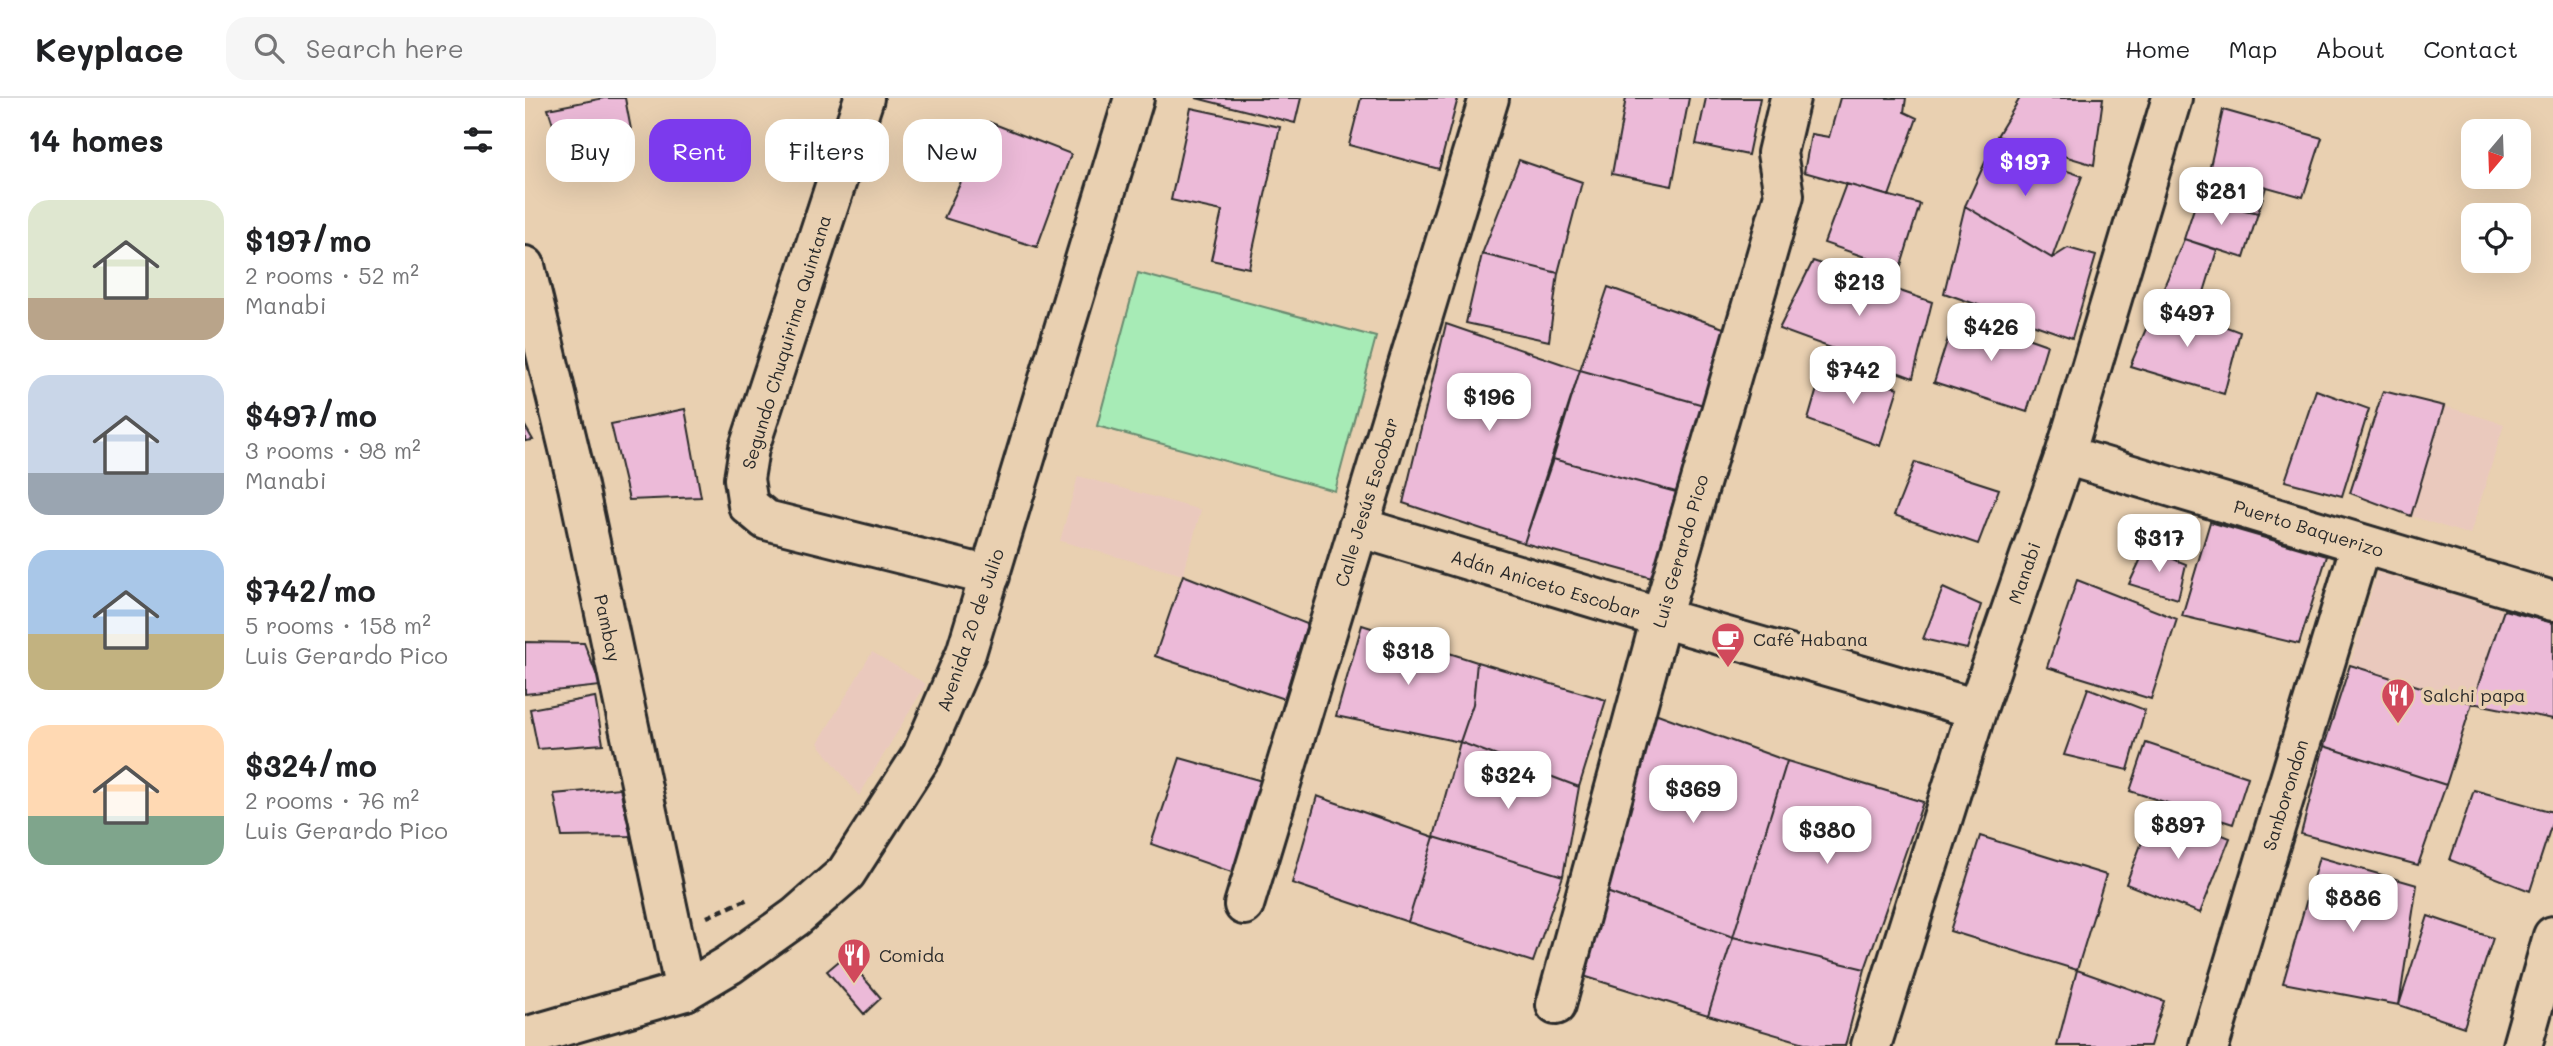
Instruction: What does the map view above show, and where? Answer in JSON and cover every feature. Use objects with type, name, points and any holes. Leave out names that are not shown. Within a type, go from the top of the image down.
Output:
[{"type":"street","name":"Segundo Chuquirima Quintana","points":[[864,98],[749,448],[744,479],[748,505],[766,520],[990,576]]},
{"type":"street","name":"Avenida 20 de Julio","points":[[525,1037],[685,990],[729,965],[785,925],[846,873],[922,755],[966,653],[1134,98]]},
{"type":"street","name":"Calle Jesús Escobar","points":[[1244,905],[1489,98]]},
{"type":"street","name":"Luis Gerardo Pico","points":[[1556,1005],[1661,618],[1784,195],[1777,153],[1790,98]]},
{"type":"street","name":"Manabi","points":[[1871,1046],[1977,709],[2065,454],[2172,98]]},
{"type":"street","name":"Pambay","points":[[525,266],[578,486],[685,990]]},
{"type":"street","name":"Puerto Baquerizo","points":[[2065,454],[2553,601]]},
{"type":"street","name":"Adán Aniceto Escobar","points":[[1358,527],[1977,709]]},
{"type":"street","name":"Sanborondon","points":[[2209,1046],[2361,544]]},
{"type":"street","points":[[2522,1046],[2553,936]]},
{"type":"path","points":[[673,931],[748,900]]},
{"type":"shaded area","points":[[2444,406],[2504,424],[2470,535],[2411,516]]},
{"type":"shaded area","points":[[1078,476],[1201,510],[1183,575],[1060,541]]},
{"type":"shaded area","points":[[2377,572],[2504,610],[2472,703],[2350,665]]},
{"type":"shaded area","points":[[872,652],[926,684],[859,796],[818,743]]},
{"type":"green space","points":[[1138,273],[1376,337],[1335,491],[1097,426]]},
{"type":"building","points":[[604,98],[625,98],[629,119],[551,119],[548,109]]},
{"type":"building","points":[[1196,98],[1301,98],[1295,123]]},
{"type":"building","points":[[1361,98],[1458,98],[1439,169],[1349,145]]},
{"type":"building","points":[[1626,98],[1689,98],[1672,186],[1612,174]]},
{"type":"building","points":[[1706,98],[1760,98],[1748,155],[1696,144]]},
{"type":"building","points":[[1840,98],[1906,98],[1904,112],[1917,118],[1889,196],[1804,172],[1811,134],[1829,137]]},
{"type":"building","points":[[2020,98],[2103,98],[2094,165],[1997,136]]},
{"type":"building","points":[[1191,108],[1280,127],[1249,268],[1211,260],[1222,211],[1171,200]]},
{"type":"building","points":[[2223,110],[2322,138],[2303,197],[2209,171]]},
{"type":"building","points":[[1002,127],[1071,154],[1037,247],[944,218],[961,182],[1002,182]]},
{"type":"building","points":[[1993,145],[2082,176],[2052,258],[1965,206]]},
{"type":"building","points":[[1519,160],[1582,182],[1558,273],[1482,254]]},
{"type":"building","points":[[2209,171],[2266,187],[2258,213],[2197,199]]},
{"type":"building","points":[[1846,184],[1920,204],[1900,269],[1824,243]]},
{"type":"building","points":[[2197,199],[2258,213],[2244,258],[2184,239]]},
{"type":"building","points":[[1965,206],[2052,258],[2068,248],[2096,256],[2072,338],[1944,293]]},
{"type":"building","points":[[2184,239],[2217,250],[2197,315],[2158,301]]},
{"type":"building","points":[[1482,254],[1558,273],[1549,341],[1466,323]]},
{"type":"building","points":[[1813,261],[1932,302],[1913,378],[1779,329]]},
{"type":"building","points":[[1608,287],[1729,330],[1707,406],[1580,370]]},
{"type":"building","points":[[2158,301],[2240,332],[2224,394],[2130,366]]},
{"type":"building","points":[[1956,313],[2047,345],[2027,412],[1934,382]]},
{"type":"building","points":[[1446,324],[1580,370],[1524,543],[1403,503]]},
{"type":"building","points":[[1823,368],[1898,388],[1880,446],[1808,420]]},
{"type":"building","points":[[1580,370],[1707,406],[1676,492],[1553,459]]},
{"type":"building","points":[[2316,390],[2369,409],[2342,496],[2285,481]]},
{"type":"building","points":[[2383,391],[2444,406],[2411,516],[2350,493]]},
{"type":"building","points":[[685,409],[701,497],[629,500],[611,424]]},
{"type":"building","points":[[525,426],[533,440],[525,441]]},
{"type":"building","points":[[1553,459],[1676,492],[1652,578],[1524,543]]},
{"type":"building","points":[[1915,462],[1999,489],[1978,544],[1894,515]]},
{"type":"building","points":[[2210,522],[2327,556],[2299,644],[2182,616]]},
{"type":"building","points":[[2146,548],[2186,564],[2178,599],[2129,584]]},
{"type":"building","points":[[1183,575],[1307,624],[1284,699],[1155,656]]},
{"type":"building","points":[[2077,580],[2177,619],[2151,699],[2047,667]]},
{"type":"building","points":[[1943,588],[1981,605],[1967,649],[1923,639]]},
{"type":"building","points":[[2504,610],[2553,623],[2553,719],[2472,703]]},
{"type":"building","points":[[1362,625],[1477,662],[1473,704],[1460,742],[1336,716]]},
{"type":"building","points":[[525,642],[584,643],[601,686],[525,694]]},
{"type":"building","points":[[1477,662],[1606,700],[1579,787],[1460,742],[1473,704]]},
{"type":"building","name":"Salchi papa","points":[[2350,665],[2472,703],[2446,785],[2324,746]]},
{"type":"building","points":[[2088,688],[2145,710],[2128,770],[2064,755]]},
{"type":"building","points":[[595,697],[603,744],[538,749],[530,709]]},
{"type":"building","points":[[1652,712],[1787,761],[1733,937],[1601,890]]},
{"type":"building","points":[[1460,742],[1579,787],[1563,876],[1434,837]]},
{"type":"building","points":[[2146,743],[2248,777],[2233,824],[2130,791]]},
{"type":"building","points":[[2324,746],[2446,785],[2418,865],[2301,834]]},
{"type":"building","points":[[1180,758],[1262,781],[1237,874],[1151,844]]},
{"type":"building","points":[[1787,761],[1923,802],[1865,969],[1733,937]]},
{"type":"building","points":[[620,788],[631,836],[562,837],[554,794]]},
{"type":"building","points":[[2474,790],[2553,812],[2553,820],[2530,891],[2450,860]]},
{"type":"building","points":[[1317,796],[1434,837],[1408,922],[1292,883]]},
{"type":"building","points":[[2155,808],[2230,838],[2200,913],[2126,884]]},
{"type":"building","points":[[1980,836],[2106,875],[2077,970],[1950,931]]},
{"type":"building","points":[[1434,837],[1563,876],[1533,962],[1408,922]]},
{"type":"building","points":[[2319,857],[2417,885],[2399,1005],[2283,983]]},
{"type":"building","points":[[1601,890],[1733,937],[1708,1015],[1577,974]]},
{"type":"building","points":[[2428,916],[2493,938],[2464,1027],[2399,1005]]},
{"type":"building","points":[[1733,937],[1865,969],[1845,1046],[1815,1046],[1708,1015]]},
{"type":"building","name":"Comida","points":[[845,956],[881,998],[864,1014],[827,971]]},
{"type":"building","points":[[2077,970],[2164,1001],[2150,1046],[2057,1046]]},
{"type":"place","name":"Café Habana","points":[[1728,669]]},
{"type":"place","name":"Salchi papa","points":[[2398,725]]},
{"type":"place","name":"Comida","points":[[854,985]]}]
